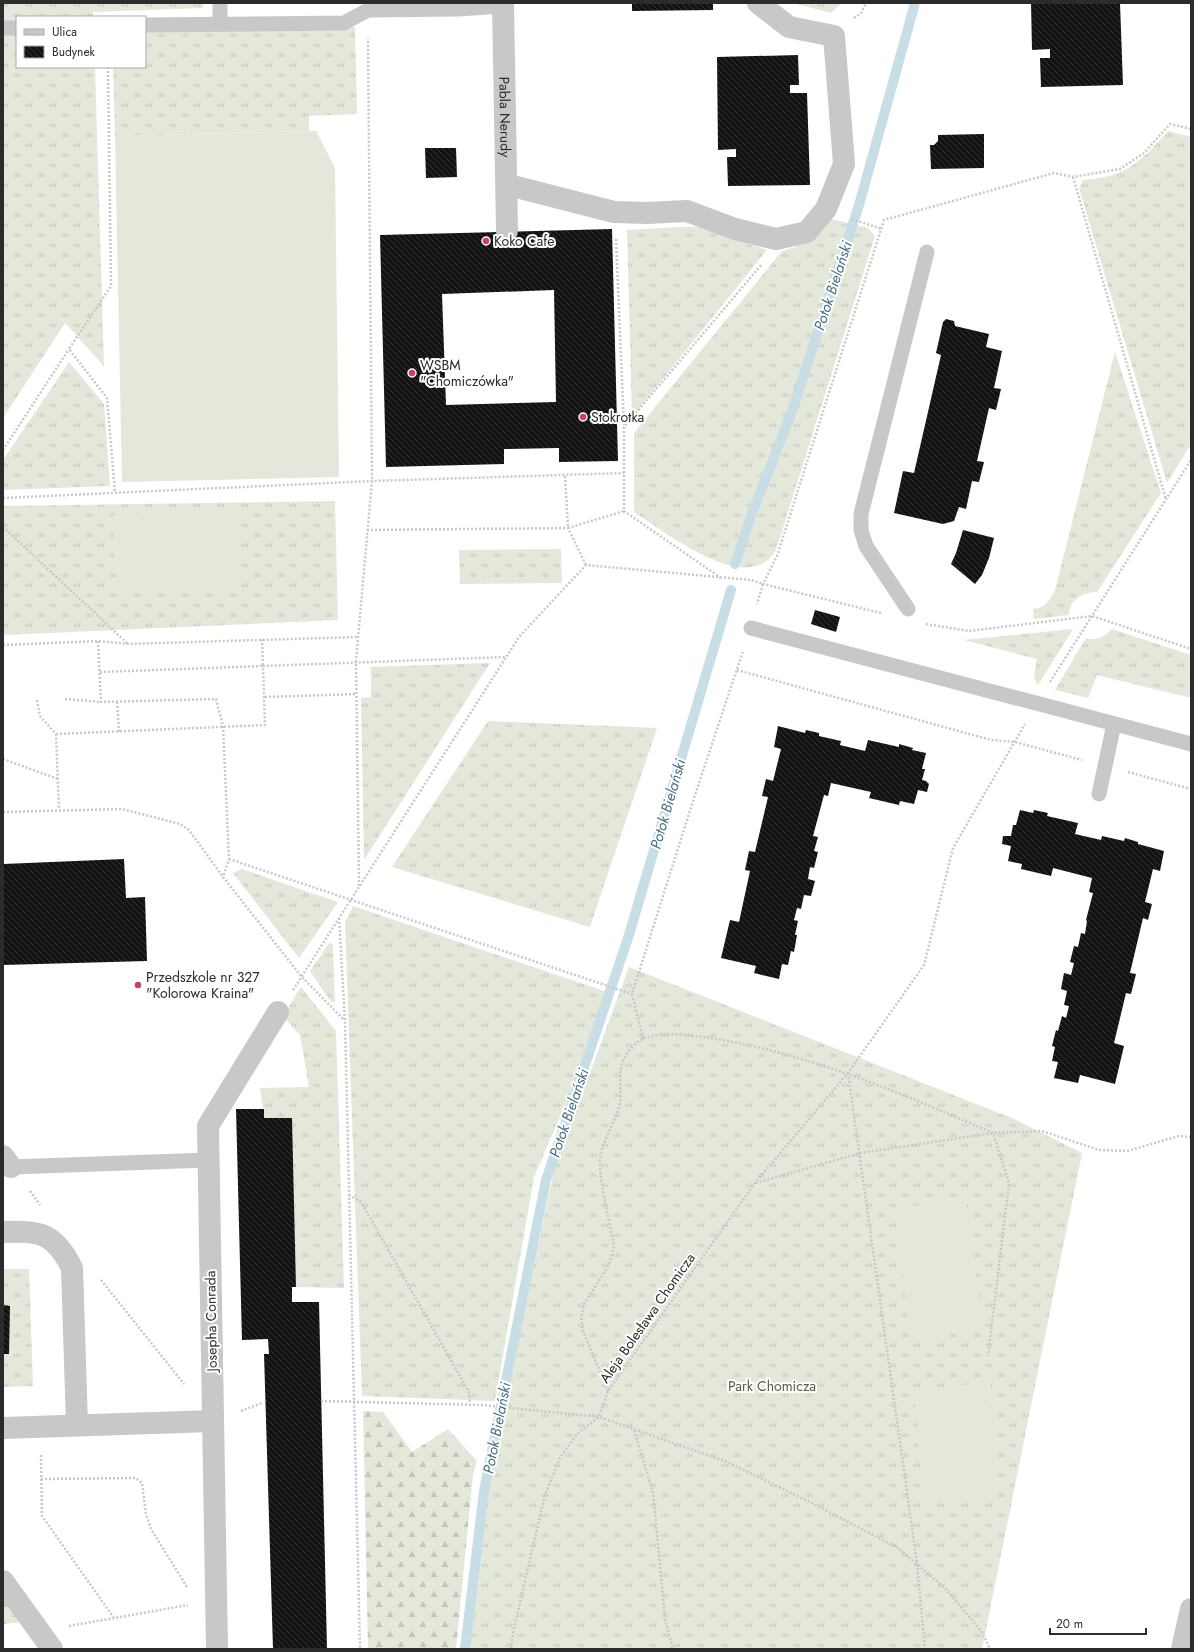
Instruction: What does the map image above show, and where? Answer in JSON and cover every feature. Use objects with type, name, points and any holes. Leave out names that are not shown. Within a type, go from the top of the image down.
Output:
[{"type":"street","points":[[508,185],[614,212],[647,213],[687,211],[735,229],[776,240],[807,232],[826,209],[844,164],[834,36],[789,27],[758,3]]},
{"type":"street","name":"Pabla Nerudy","points":[[503,4],[508,185],[507,232]]},
{"type":"street","name":"Josepha Conrada","points":[[216,1649],[206,1602],[213,1421],[208,1126],[278,1012]]},
{"type":"street","points":[[3,1232],[27,1232],[41,1234],[53,1240],[64,1252],[72,1268],[77,1425]]},
{"type":"street","points":[[3,1428],[213,1421]]},
{"type":"street","points":[[3,1581],[52,1649]]},
{"type":"street","points":[[1182,1649],[1191,1609]]},
{"type":"lane","points":[[220,3],[220,24]]},
{"type":"lane","points":[[146,25],[344,23],[368,6],[458,9],[503,4]]},
{"type":"lane","points":[[3,28],[16,28]]},
{"type":"lane","points":[[908,609],[866,546],[861,530],[861,514],[927,252]]},
{"type":"lane","points":[[751,628],[1191,744]]},
{"type":"lane","points":[[1099,794],[1114,724]]},
{"type":"lane","points":[[7,1161],[209,1160]]},
{"type":"path","points":[[359,887],[356,661],[372,481],[368,6]]},
{"type":"path","points":[[3,450],[111,286],[108,68]]},
{"type":"path","points":[[1072,177],[1166,500]]},
{"type":"path","points":[[614,212],[624,426],[624,510]]},
{"type":"path","points":[[865,224],[882,229]]},
{"type":"path","points":[[624,426],[784,238]]},
{"type":"path","points":[[69,349],[106,398],[115,494]]},
{"type":"path","name":"Aleja Bolesława Chomicza","points":[[599,1417],[608,1391],[755,1183],[848,1073],[924,965],[952,848],[1037,704],[1191,460]]},
{"type":"path","points":[[3,498],[372,481],[625,473]]},
{"type":"path","points":[[565,476],[568,528],[586,565]]},
{"type":"path","points":[[367,530],[568,528],[624,510]]},
{"type":"path","points":[[624,510],[721,578]]},
{"type":"path","points":[[3,528],[128,644]]},
{"type":"path","points":[[586,565],[751,580],[883,613]]},
{"type":"path","points":[[278,1012],[519,637],[586,565]]},
{"type":"path","points":[[644,1039],[632,994],[693,801],[751,628],[763,584]]},
{"type":"path","points":[[919,622],[969,631],[1092,616],[1191,649]]},
{"type":"path","points":[[3,645],[98,641],[128,644],[358,637]]},
{"type":"path","points":[[56,734],[265,725],[262,639]]},
{"type":"path","points":[[98,641],[101,702]]},
{"type":"path","points":[[100,672],[356,661],[507,657]]},
{"type":"path","points":[[737,670],[991,740],[1015,742],[1191,789]]},
{"type":"path","points":[[265,696],[356,694]]},
{"type":"path","points":[[65,699],[101,702],[216,699],[223,726],[230,859],[223,877]]},
{"type":"path","points":[[37,700],[40,716],[56,734],[59,810]]},
{"type":"path","points":[[117,702],[119,732]]},
{"type":"path","points":[[3,759],[58,779]]},
{"type":"path","points":[[3,812],[122,809],[180,824],[189,830],[223,877],[302,976],[344,1021]]},
{"type":"path","points":[[230,859],[632,994]]},
{"type":"path","points":[[339,917],[344,1021],[349,1194],[360,1649]]},
{"type":"path","points":[[608,1391],[584,1331],[581,1318],[584,1304],[613,1256],[614,1247],[601,1178],[600,1161],[603,1146],[616,1116],[620,1101],[622,1063],[630,1049],[644,1039],[664,1034],[734,1041],[848,1073],[993,1133],[1009,1183],[988,1356]]},
{"type":"path","points":[[848,1073],[917,1563],[925,1649]]},
{"type":"path","points":[[755,1183],[860,1153],[993,1133],[1042,1131],[1099,1150],[1127,1151],[1179,1136],[1191,1137]]},
{"type":"path","points":[[7,1161],[42,1208]]},
{"type":"path","points":[[349,1194],[360,1202],[469,1392],[470,1404]]},
{"type":"path","points":[[96,1275],[213,1421]]},
{"type":"path","points":[[321,1401],[470,1404],[515,1407],[599,1417],[725,1461],[808,1501],[898,1548],[945,1588],[982,1632],[990,1649]]},
{"type":"path","points":[[511,1649],[513,1633],[545,1495],[560,1458],[577,1434],[599,1417]]},
{"type":"path","points":[[40,1426],[42,1516],[114,1618]]},
{"type":"path","points":[[634,1430],[653,1492],[665,1619],[673,1649]]},
{"type":"path","points":[[39,1631],[206,1602],[151,1529],[146,1514],[142,1483],[136,1478],[41,1479]]},
{"type":"green space","points":[[3,3],[203,3],[203,8],[93,12],[93,16],[16,16],[16,68],[95,68],[104,366],[65,323],[3,418]]},
{"type":"green space","points":[[793,3],[842,3],[831,13]]},
{"type":"green space","points":[[355,27],[357,114],[309,116],[309,131],[115,136],[113,68],[146,68],[146,31]]},
{"type":"green space","points":[[316,131],[335,168],[339,477],[122,482],[115,136]]},
{"type":"green space","points":[[1168,131],[1191,137],[1191,444],[1167,483],[1079,188],[1083,180],[1111,175],[1132,166]]},
{"type":"green space","points":[[831,219],[868,228],[875,236],[776,550],[763,563],[747,567],[727,565],[685,545],[634,512],[634,433],[782,251],[804,244],[811,240],[822,232]]},
{"type":"green space","points":[[699,227],[767,250],[632,417],[627,230]]},
{"type":"green space","points":[[1115,352],[1161,493],[1097,592],[1087,593],[1074,601],[1069,615],[1034,619],[1033,609],[1041,607],[1049,601],[1055,590]]},
{"type":"green space","points":[[69,362],[104,404],[110,486],[3,490],[3,460]]},
{"type":"green space","points":[[335,501],[338,620],[3,635],[3,506]]},
{"type":"green space","points":[[239,509],[242,586],[117,591],[113,515]]},
{"type":"green space","points":[[561,549],[562,583],[460,584],[459,550]]},
{"type":"green space","points":[[1073,629],[1038,685],[1034,678],[1037,659],[964,640]]},
{"type":"green space","points":[[1112,629],[1191,655],[1191,698],[1097,675],[1088,698],[1055,690],[1086,638],[1100,638]]},
{"type":"green space","points":[[490,663],[364,860],[361,698],[371,697],[371,667]]},
{"type":"green space","points":[[488,721],[657,728],[590,927],[392,867]]},
{"type":"green space","points":[[242,869],[338,902],[299,958],[233,873]]},
{"type":"green space","points":[[353,906],[613,994],[534,1177],[495,1401],[362,1396],[345,923]]},
{"type":"green space","points":[[330,942],[333,945],[335,1002],[331,1002],[310,971]]},
{"type":"green space","name":"Park Chomicza","points":[[629,967],[1012,1118],[1082,1153],[982,1649],[466,1649],[480,1522],[554,1170]]},
{"type":"green space","points":[[301,987],[336,1031],[344,1288],[296,1287],[292,1118],[264,1118],[260,1088],[309,1087],[300,1035],[283,1016]]},
{"type":"green space","points":[[966,1200],[983,1329],[910,1340],[895,1208]]},
{"type":"green space","points":[[3,1269],[29,1269],[33,1386],[3,1387]]},
{"type":"green space","points":[[990,1383],[998,1498],[923,1505],[915,1390]]},
{"type":"green space","points":[[363,1411],[383,1412],[412,1452],[448,1429],[477,1461],[473,1475],[456,1649],[368,1649]]},
{"type":"green space","points":[[3,1597],[22,1622],[3,1624]]},
{"type":"building","points":[[632,3],[713,3],[713,10],[632,11]]},
{"type":"building","points":[[1031,3],[1120,3],[1123,85],[1041,87],[1040,58],[1050,58],[1050,49],[1032,50]]},
{"type":"building","points":[[798,55],[799,85],[790,85],[790,93],[807,93],[810,185],[728,186],[727,157],[736,157],[736,149],[718,150],[717,57]]},
{"type":"building","points":[[984,134],[984,168],[931,169],[930,145],[934,145],[938,141],[938,135]]},
{"type":"building","points":[[425,148],[456,148],[457,177],[426,178]]},
{"type":"building","points":[[612,229],[618,461],[559,462],[559,448],[504,449],[504,464],[386,467],[380,235]],"holes":[[[554,290],[556,402],[446,405],[442,294]]]},
{"type":"building","points":[[946,319],[954,321],[955,326],[989,334],[986,347],[1002,351],[994,388],[1001,389],[996,410],[989,408],[977,461],[984,462],[979,482],[972,481],[966,509],[959,507],[954,521],[943,524],[894,513],[903,471],[914,473],[941,355],[936,353],[943,322]]},
{"type":"building","points":[[963,530],[994,538],[989,558],[982,575],[975,584],[951,564]]},
{"type":"building","points":[[815,610],[840,617],[836,632],[811,624]]},
{"type":"building","points":[[778,726],[805,733],[806,730],[819,733],[819,736],[841,741],[840,745],[865,751],[868,740],[899,747],[899,744],[913,748],[912,750],[926,753],[922,769],[925,769],[922,780],[929,784],[927,792],[918,790],[914,804],[900,801],[899,805],[869,798],[871,792],[831,783],[828,796],[824,795],[813,836],[818,837],[814,851],[818,852],[814,868],[810,867],[808,879],[815,881],[811,896],[804,895],[801,909],[797,908],[794,920],[798,921],[794,952],[791,951],[788,965],[782,964],[779,979],[754,973],[756,966],[721,958],[730,920],[739,922],[750,871],[745,870],[749,851],[755,852],[768,797],[762,796],[766,779],[773,781],[781,749],[774,747]]},
{"type":"building","points":[[1020,810],[1033,813],[1034,810],[1048,813],[1047,816],[1078,823],[1075,834],[1101,840],[1102,836],[1124,841],[1125,838],[1138,842],[1138,844],[1164,851],[1160,871],[1153,869],[1145,902],[1152,904],[1148,920],[1143,918],[1130,973],[1136,974],[1131,994],[1126,993],[1114,1043],[1124,1046],[1115,1084],[1080,1075],[1078,1083],[1054,1078],[1058,1062],[1052,1061],[1055,1047],[1052,1046],[1056,1030],[1058,1031],[1062,1016],[1066,1018],[1069,1006],[1064,1005],[1067,991],[1061,989],[1064,973],[1071,975],[1074,963],[1070,962],[1074,946],[1078,947],[1081,933],[1085,934],[1086,920],[1093,893],[1089,892],[1092,878],[1053,868],[1051,876],[1021,869],[1022,864],[1008,861],[1011,846],[1002,844],[1003,836],[1011,836],[1013,825],[1016,825]]},
{"type":"building","points":[[124,859],[126,898],[145,897],[147,961],[3,965],[3,864]]},
{"type":"building","points":[[236,1109],[264,1109],[264,1118],[292,1118],[296,1287],[292,1287],[292,1302],[319,1302],[327,1649],[273,1649],[264,1354],[269,1354],[268,1339],[242,1340]]},
{"type":"building","points":[[3,1305],[10,1306],[9,1354],[3,1354]]},
{"type":"waterway","name":"Potok Bielański","points":[[735,564],[752,513],[791,414],[859,205],[915,3]]},
{"type":"waterway","name":"Potok Bielański","points":[[465,1649],[484,1491],[546,1180],[628,938],[731,590]]},
{"type":"place","name":"Koko Cafe","points":[[486,241]]},
{"type":"place","name":"WSBM \"Chomiczówka\"","points":[[412,373]]},
{"type":"place","name":"Stokrotka","points":[[583,417]]},
{"type":"place","name":"Przedszkole nr 327 \"Kolorowa Kraina\"","points":[[138,985]]}]
